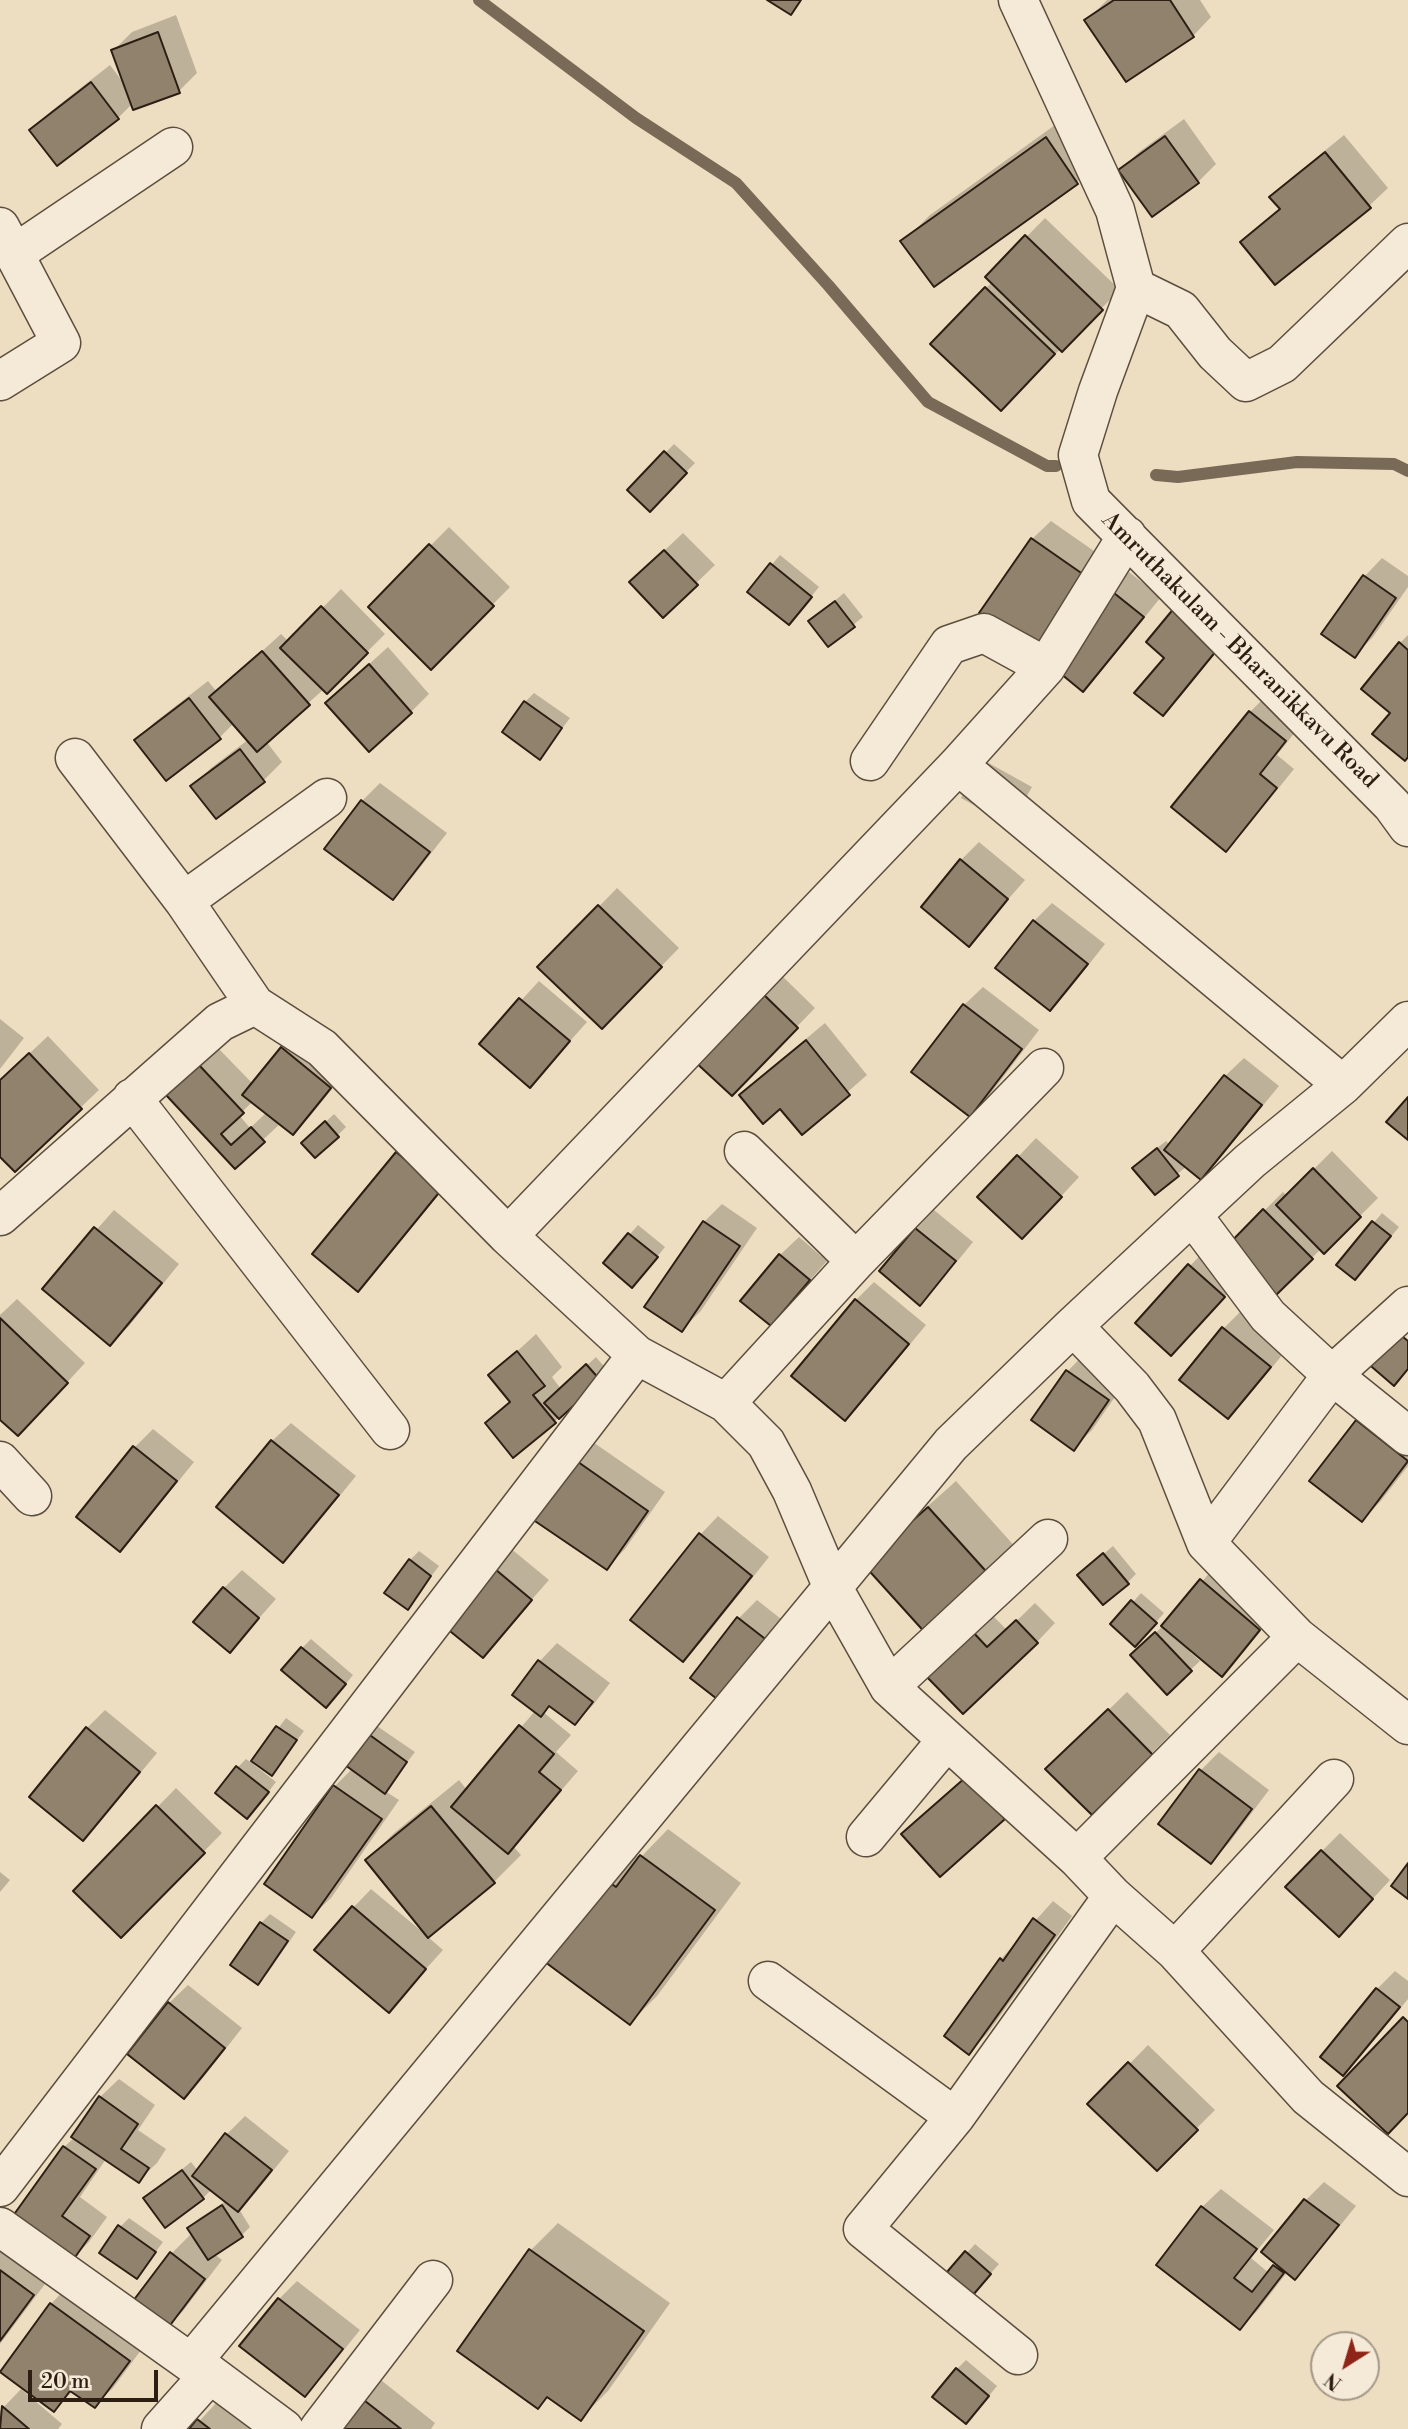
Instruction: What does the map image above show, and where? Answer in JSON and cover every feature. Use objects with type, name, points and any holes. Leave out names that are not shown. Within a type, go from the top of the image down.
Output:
[{"type":"street","points":[[1018,0],[1115,210],[1136,288],[1181,310],[1215,353],[1246,382],[1282,364],[1408,243]]},
{"type":"street","points":[[0,381],[61,343],[7,240],[173,147]]},
{"type":"street","name":"Amruthakulam - Bharanikkavu Road","points":[[1136,288],[1098,391],[1079,454],[1091,501],[1403,808]]},
{"type":"street","points":[[508,1236],[958,765],[1046,667],[1127,536]]},
{"type":"street","points":[[870,761],[949,645],[984,633],[1046,667]]},
{"type":"street","points":[[75,758],[184,901],[255,1006],[322,1048],[508,1236],[637,1354],[726,1402],[766,1443],[792,1491],[833,1588],[888,1687],[1077,1858],[1113,1896],[1175,1951],[1308,2097],[1408,2177]]},
{"type":"street","points":[[958,765],[1343,1085]]},
{"type":"street","points":[[184,901],[327,798]]},
{"type":"street","points":[[3,1207],[220,1022],[255,1006]]},
{"type":"street","points":[[161,2429],[201,2369],[951,1444],[1250,1161],[1343,1085],[1408,1021]]},
{"type":"street","points":[[726,1402],[856,1261],[1044,1068]]},
{"type":"street","points":[[132,1098],[390,1430]]},
{"type":"street","points":[[744,1151],[856,1261]]},
{"type":"street","points":[[1193,1216],[1268,1316],[1332,1375],[1408,1436]]},
{"type":"street","points":[[1206,1543],[1332,1375],[1408,1306]]},
{"type":"street","points":[[1073,1326],[1132,1387],[1157,1420],[1206,1543],[1297,1637],[1408,1725]]},
{"type":"street","points":[[0,2187],[637,1354]]},
{"type":"street","points":[[0,1461],[32,1496]]},
{"type":"street","points":[[888,1687],[1048,1539]]},
{"type":"street","points":[[1077,1858],[1297,1637]]},
{"type":"street","points":[[866,1837],[947,1740]]},
{"type":"street","points":[[1175,1951],[1334,1779]]},
{"type":"street","points":[[1018,2355],[863,2229],[955,2117],[1113,1896]]},
{"type":"street","points":[[768,1981],[955,2117]]},
{"type":"street","points":[[0,2227],[284,2429]]},
{"type":"street","points":[[319,2429],[433,2280]]},
{"type":"building","points":[[767,0],[801,0],[791,15]]},
{"type":"building","points":[[1114,0],[1170,0],[1194,37],[1126,82],[1084,20]]},
{"type":"building","points":[[158,32],[180,93],[133,110],[111,50]]},
{"type":"building","points":[[91,82],[119,119],[57,166],[29,130]]},
{"type":"building","points":[[1165,136],[1199,183],[1152,217],[1118,170]]},
{"type":"building","points":[[1046,137],[1078,184],[934,287],[900,241]]},
{"type":"building","points":[[1325,152],[1371,208],[1275,285],[1240,242],[1280,209],[1269,197]]},
{"type":"building","points":[[1025,235],[1103,310],[1062,352],[985,277]]},
{"type":"building","points":[[985,287],[1055,354],[1001,411],[930,344]]},
{"type":"building","points":[[664,451],[687,473],[650,512],[627,490]]},
{"type":"building","points":[[1031,538],[1087,577],[1035,651],[979,613]]},
{"type":"building","points":[[429,544],[494,606],[431,670],[368,607]]},
{"type":"building","points":[[664,550],[698,585],[663,618],[629,582]]},
{"type":"building","points":[[770,563],[812,597],[789,625],[747,592]]},
{"type":"building","points":[[1363,575],[1396,598],[1355,658],[1321,634]]},
{"type":"building","points":[[1109,589],[1144,617],[1083,692],[1049,664]]},
{"type":"building","points":[[835,601],[855,627],[828,647],[808,621]]},
{"type":"building","points":[[321,606],[368,653],[327,694],[280,648]]},
{"type":"building","points":[[1175,607],[1221,645],[1163,716],[1134,693],[1164,658],[1146,642]]},
{"type":"building","points":[[1399,642],[1408,650],[1408,757],[1405,761],[1372,734],[1390,713],[1361,689]]},
{"type":"building","points":[[262,651],[310,705],[257,752],[209,697]]},
{"type":"building","points":[[369,664],[412,713],[369,752],[325,703]]},
{"type":"building","points":[[189,698],[221,739],[166,781],[134,740]]},
{"type":"building","points":[[524,701],[562,728],[540,760],[502,732]]},
{"type":"building","points":[[1249,711],[1286,741],[1260,774],[1277,788],[1226,852],[1171,807]]},
{"type":"building","points":[[240,749],[265,782],[216,819],[190,786]]},
{"type":"building","points":[[361,800],[430,852],[393,900],[324,849]]},
{"type":"building","points":[[960,859],[1008,899],[969,947],[921,907]]},
{"type":"building","points":[[598,905],[662,967],[602,1029],[537,967]]},
{"type":"building","points":[[1033,920],[1088,964],[1050,1011],[995,968]]},
{"type":"building","points":[[758,989],[798,1028],[732,1096],[692,1059]]},
{"type":"building","points":[[519,998],[570,1041],[530,1088],[479,1044]]},
{"type":"building","points":[[963,1004],[1022,1049],[970,1117],[911,1072]]},
{"type":"building","points":[[806,1040],[850,1095],[802,1135],[780,1109],[763,1124],[739,1095]]},
{"type":"building","points":[[281,1047],[331,1088],[293,1135],[242,1095]]},
{"type":"building","points":[[29,1053],[82,1109],[15,1172],[0,1157],[0,1080]]},
{"type":"building","points":[[199,1065],[244,1113],[221,1134],[231,1145],[251,1127],[265,1142],[235,1169],[166,1095]]},
{"type":"building","points":[[1224,1075],[1262,1105],[1201,1180],[1164,1150]]},
{"type":"building","points":[[1408,1097],[1408,1140],[1386,1122]]},
{"type":"building","points":[[325,1121],[339,1137],[315,1158],[301,1143]]},
{"type":"building","points":[[1157,1148],[1179,1176],[1155,1195],[1132,1168]]},
{"type":"building","points":[[396,1152],[442,1189],[358,1292],[312,1254]]},
{"type":"building","points":[[1017,1155],[1062,1197],[1022,1239],[977,1197]]},
{"type":"building","points":[[1313,1168],[1361,1217],[1324,1254],[1276,1205]]},
{"type":"building","points":[[1263,1209],[1313,1259],[1271,1300],[1222,1251]]},
{"type":"building","points":[[703,1221],[740,1246],[682,1332],[644,1307]]},
{"type":"building","points":[[1372,1221],[1391,1236],[1355,1280],[1336,1265]]},
{"type":"building","points":[[94,1227],[162,1283],[110,1346],[42,1289]]},
{"type":"building","points":[[915,1228],[956,1261],[920,1306],[879,1271]]},
{"type":"building","points":[[628,1233],[658,1257],[632,1288],[603,1263]]},
{"type":"building","points":[[779,1254],[810,1280],[771,1326],[740,1301]]},
{"type":"building","points":[[1188,1264],[1225,1297],[1171,1356],[1135,1323]]},
{"type":"building","points":[[855,1299],[909,1344],[845,1421],[791,1376]]},
{"type":"building","points":[[0,1318],[68,1383],[18,1436],[0,1420]]},
{"type":"building","points":[[1222,1327],[1271,1367],[1228,1419],[1179,1380]]},
{"type":"building","points":[[1392,1328],[1408,1341],[1408,1369],[1394,1386],[1365,1361]]},
{"type":"building","points":[[517,1351],[545,1386],[533,1395],[556,1423],[513,1458],[485,1423],[510,1402],[488,1375]]},
{"type":"building","points":[[586,1364],[601,1381],[559,1419],[544,1403]]},
{"type":"building","points":[[1066,1370],[1109,1400],[1074,1451],[1031,1420]]},
{"type":"building","points":[[1356,1420],[1408,1461],[1362,1522],[1309,1481]]},
{"type":"building","points":[[271,1440],[339,1495],[283,1563],[216,1507]]},
{"type":"building","points":[[133,1446],[177,1481],[120,1552],[76,1517]]},
{"type":"building","points":[[571,1457],[648,1511],[607,1570],[529,1517]]},
{"type":"building","points":[[928,1507],[993,1579],[929,1637],[863,1564]]},
{"type":"building","points":[[699,1533],[752,1576],[683,1662],[630,1620]]},
{"type":"building","points":[[1103,1553],[1129,1584],[1103,1605],[1077,1575]]},
{"type":"building","points":[[409,1559],[431,1576],[408,1610],[384,1593]]},
{"type":"building","points":[[489,1564],[532,1600],[483,1658],[440,1623]]},
{"type":"building","points":[[1200,1579],[1260,1630],[1222,1677],[1161,1626]]},
{"type":"building","points":[[223,1587],[259,1618],[230,1653],[193,1622]]},
{"type":"building","points":[[1131,1600],[1157,1623],[1135,1647],[1110,1624]]},
{"type":"building","points":[[737,1617],[773,1645],[726,1706],[690,1678]]},
{"type":"building","points":[[1016,1620],[1038,1643],[963,1714],[924,1674],[971,1630],[987,1647]]},
{"type":"building","points":[[1155,1632],[1192,1671],[1167,1695],[1130,1655]]},
{"type":"building","points":[[301,1647],[346,1684],[326,1708],[281,1670]]},
{"type":"building","points":[[538,1660],[593,1702],[575,1725],[549,1706],[541,1717],[512,1695]]},
{"type":"building","points":[[1108,1709],[1153,1755],[1092,1815],[1045,1769]]},
{"type":"building","points":[[519,1725],[554,1754],[539,1772],[561,1790],[508,1854],[451,1807]]},
{"type":"building","points":[[276,1726],[297,1740],[272,1776],[251,1761]]},
{"type":"building","points":[[86,1727],[140,1772],[83,1841],[29,1797]]},
{"type":"building","points":[[367,1733],[407,1762],[385,1794],[345,1765]]},
{"type":"building","points":[[236,1766],[269,1792],[247,1819],[215,1793]]},
{"type":"building","points":[[1199,1769],[1252,1809],[1211,1864],[1158,1824]]},
{"type":"building","points":[[966,1777],[1005,1819],[940,1877],[901,1834]]},
{"type":"building","points":[[333,1785],[382,1819],[312,1918],[264,1884]]},
{"type":"building","points":[[156,1805],[205,1853],[121,1938],[73,1891]]},
{"type":"building","points":[[431,1806],[495,1883],[428,1938],[365,1860]]},
{"type":"building","points":[[1321,1850],[1373,1899],[1339,1937],[1285,1887]]},
{"type":"building","points":[[640,1855],[715,1910],[630,2025],[541,1959],[602,1877],[616,1887]]},
{"type":"building","points":[[1408,1863],[1408,1899],[1391,1886]]},
{"type":"building","points":[[352,1906],[426,1969],[389,2013],[314,1950]]},
{"type":"building","points":[[1033,1918],[1055,1935],[969,2055],[944,2036],[1000,1958],[1003,1961]]},
{"type":"building","points":[[260,1922],[288,1941],[258,1985],[230,1965]]},
{"type":"building","points":[[1376,1988],[1400,2007],[1343,2076],[1320,2057]]},
{"type":"building","points":[[168,2002],[225,2048],[184,2099],[127,2054]]},
{"type":"building","points":[[1403,2017],[1408,2022],[1408,2113],[1388,2134],[1337,2086]]},
{"type":"building","points":[[1128,2062],[1198,2130],[1157,2171],[1087,2104]]},
{"type":"building","points":[[99,2096],[138,2124],[121,2149],[149,2168],[139,2183],[71,2137]]},
{"type":"building","points":[[225,2133],[272,2170],[238,2212],[192,2176]]},
{"type":"building","points":[[63,2146],[96,2169],[62,2216],[90,2236],[71,2263],[10,2220]]},
{"type":"building","points":[[182,2170],[204,2199],[165,2228],[143,2198]]},
{"type":"building","points":[[1304,2199],[1339,2225],[1295,2280],[1261,2252]]},
{"type":"building","points":[[222,2205],[243,2237],[208,2260],[187,2228]]},
{"type":"building","points":[[1201,2206],[1257,2249],[1234,2278],[1252,2292],[1273,2265],[1284,2273],[1240,2330],[1156,2265]]},
{"type":"building","points":[[118,2225],[156,2252],[137,2279],[99,2253]]},
{"type":"building","points":[[529,2249],[644,2331],[581,2421],[547,2397],[538,2409],[457,2351]]},
{"type":"building","points":[[965,2251],[991,2274],[967,2302],[941,2279]]},
{"type":"building","points":[[170,2252],[205,2279],[165,2332],[130,2305]]},
{"type":"building","points":[[0,2270],[34,2295],[0,2341]]},
{"type":"building","points":[[278,2298],[343,2349],[305,2397],[239,2346]]},
{"type":"building","points":[[50,2303],[130,2361],[95,2408],[70,2391],[54,2412],[0,2372]]},
{"type":"building","points":[[956,2368],[989,2396],[966,2424],[932,2397]]},
{"type":"building","points":[[342,2383],[401,2429],[305,2429]]},
{"type":"building","points":[[2,2406],[29,2429],[0,2429]]},
{"type":"building","points":[[197,2419],[210,2429],[189,2429]]},
{"type":"waterway","points":[[479,0],[636,118],[736,183],[928,402],[1047,466],[1056,466]]},
{"type":"waterway","points":[[1156,475],[1178,477],[1297,462],[1394,464],[1408,471]]}]
